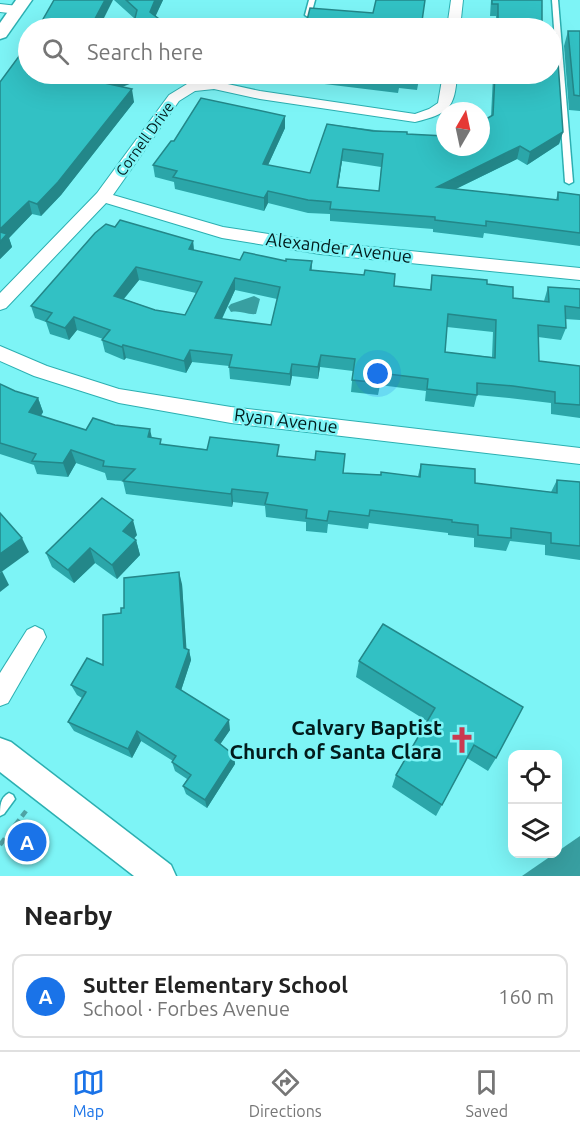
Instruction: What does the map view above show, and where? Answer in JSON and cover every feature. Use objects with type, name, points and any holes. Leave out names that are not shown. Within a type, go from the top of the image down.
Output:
[{"type":"street","points":[[455,18],[457,0]]},
{"type":"street","points":[[0,8],[21,5]]},
{"type":"street","points":[[0,34],[21,5]]},
{"type":"street","name":"Cornell Drive","points":[[0,304],[103,197],[174,98],[192,87],[214,85],[260,95],[415,118],[438,113],[448,101],[449,84]]},
{"type":"street","name":"Alexander Avenue","points":[[103,197],[222,232],[298,244],[580,274]]},
{"type":"street","name":"Ryan Avenue","points":[[0,353],[41,371],[119,396],[231,415],[580,456]]},
{"type":"street","points":[[0,695],[35,637]]},
{"type":"street","points":[[0,753],[160,876]]},
{"type":"lane","points":[[308,15],[312,0]]},
{"type":"lane","points":[[555,0],[556,18]]},
{"type":"lane","points":[[561,84],[569,182]]},
{"type":"lane","points":[[0,810],[9,799]]},
{"type":"path","points":[[0,845],[26,811]]},
{"type":"water","points":[[254,296],[260,299],[256,314],[231,312],[228,307],[231,304]]},
{"type":"water","points":[[580,836],[580,876],[522,876],[548,858],[562,858],[562,848]]},
{"type":"building","points":[[54,0],[105,0],[95,18],[44,18]]},
{"type":"building","points":[[126,0],[155,0],[150,12],[158,18],[135,18],[137,10]]},
{"type":"building","points":[[376,0],[425,0],[422,18],[308,18],[310,8],[373,13]]},
{"type":"building","points":[[492,0],[542,0],[542,18],[498,18],[498,4],[492,4]]},
{"type":"building","points":[[568,31],[580,31],[580,96],[574,95]]},
{"type":"building","points":[[18,58],[18,84],[109,84],[132,89],[58,182],[37,204],[29,201],[0,229],[0,82]]},
{"type":"building","points":[[495,84],[560,84],[563,132],[530,152],[520,146],[437,187],[558,200],[558,192],[580,195],[580,233],[486,221],[486,226],[435,220],[435,217],[330,209],[331,202],[308,200],[268,191],[264,198],[173,177],[177,171],[153,165],[171,141],[174,141],[201,98],[285,116],[263,164],[310,173],[327,124],[373,131],[436,136],[436,156],[490,156],[490,117],[493,115]],"holes":[[[343,149],[383,154],[379,191],[337,187]]]},
{"type":"building","points":[[120,220],[193,241],[189,249],[240,260],[244,252],[286,261],[286,259],[312,261],[310,270],[364,275],[365,270],[395,274],[394,286],[431,290],[432,275],[487,280],[487,284],[513,287],[513,298],[549,302],[548,287],[580,289],[580,308],[565,306],[566,328],[538,325],[539,361],[580,366],[580,405],[555,403],[555,392],[513,386],[477,383],[477,395],[427,389],[428,379],[381,373],[380,383],[352,380],[355,359],[321,355],[318,367],[292,364],[290,374],[229,367],[232,355],[190,350],[184,361],[123,345],[122,347],[102,340],[110,330],[74,317],[65,328],[46,321],[52,313],[31,306],[95,233],[106,224],[115,227]],"holes":[[[136,267],[202,282],[185,315],[155,310],[114,296]],[[235,278],[280,287],[271,325],[215,318]],[[448,314],[496,320],[495,358],[445,352]]]},
{"type":"building","points":[[0,232],[7,234],[0,242]]},
{"type":"building","points":[[0,384],[38,398],[29,412],[86,430],[93,418],[115,425],[150,429],[148,437],[161,439],[160,444],[207,450],[210,437],[279,445],[277,456],[315,460],[316,451],[345,454],[343,473],[381,475],[381,472],[420,477],[421,464],[475,469],[475,483],[557,493],[557,480],[580,482],[580,546],[551,543],[551,533],[511,528],[511,538],[478,535],[478,525],[370,510],[369,516],[329,511],[327,521],[306,518],[307,510],[265,504],[268,493],[232,489],[231,494],[123,481],[135,469],[103,466],[104,461],[71,450],[63,463],[32,461],[36,454],[0,443]]},
{"type":"building","points":[[102,498],[133,520],[123,531],[136,540],[112,565],[90,548],[68,570],[46,553]]},
{"type":"building","points":[[0,513],[22,538],[0,554]]},
{"type":"building","points":[[179,572],[184,648],[189,650],[176,687],[229,720],[215,740],[234,755],[205,800],[183,786],[191,775],[172,762],[176,756],[137,731],[128,749],[68,722],[86,692],[71,685],[87,658],[103,665],[103,615],[121,613],[121,608],[124,608],[124,578]]},
{"type":"building","name":"Calvary Baptist Church of Santa Clara","points":[[383,624],[523,707],[496,758],[474,745],[442,805],[396,775],[435,708],[359,661]]},
{"type":"place","name":"Calvary Baptist Church of Santa Clara","points":[[462,740]]},
{"type":"place","name":"Sutter Elementary School","points":[[27,842]]}]
